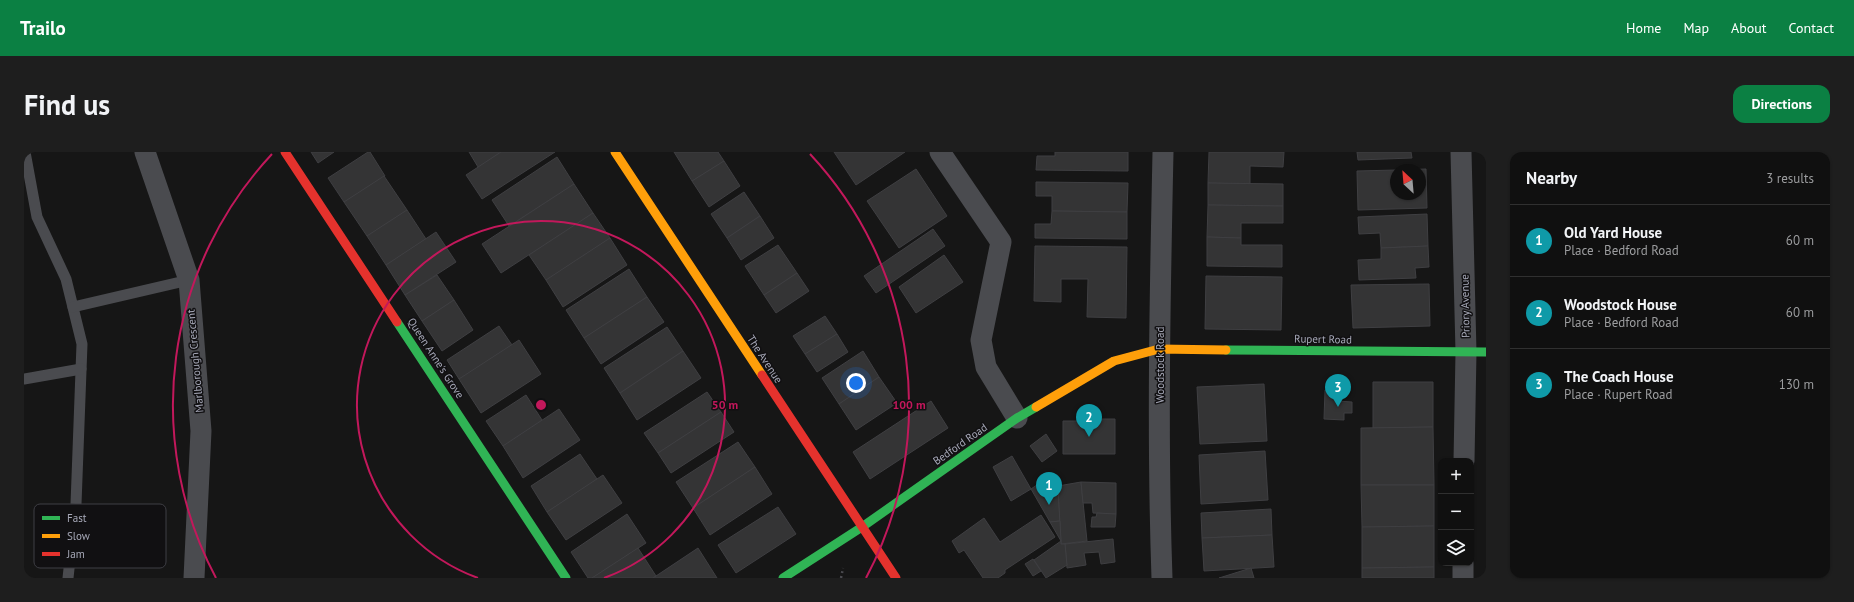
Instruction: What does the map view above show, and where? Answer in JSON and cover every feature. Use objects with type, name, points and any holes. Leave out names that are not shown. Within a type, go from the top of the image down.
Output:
[{"type":"street","name":"Marlborough Crescent","points":[[145,152],[189,280],[201,431],[194,578]]},
{"type":"street","name":"Queen Anne's Grove","points":[[285,152],[566,578]]},
{"type":"street","name":"The Avenue","points":[[615,152],[896,578]]},
{"type":"street","points":[[940,152],[1001,242],[982,340],[986,367],[1017,418]]},
{"type":"street","name":"Woodstock Road","points":[[1162,578],[1160,518],[1159,349],[1163,152]]},
{"type":"street","name":"Priory Avenue","points":[[1460,152],[1476,352],[1464,458]]},
{"type":"street","name":"Bedford Road","points":[[784,578],[862,527],[1017,418],[1114,361],[1159,349]]},
{"type":"street","name":"Rupert Road","points":[[1159,349],[1476,352]]},
{"type":"street","points":[[1463,566],[1463,578]]},
{"type":"lane","points":[[25,152],[37,217],[66,279],[82,344],[76,504]]},
{"type":"lane","points":[[73,307],[189,280]]},
{"type":"lane","points":[[24,379],[81,368]]},
{"type":"lane","points":[[68,578],[69,568]]},
{"type":"building","points":[[311,152],[334,152],[318,163]]},
{"type":"building","points":[[370,152],[385,176],[344,202],[328,178]]},
{"type":"building","points":[[469,152],[501,152],[478,167]]},
{"type":"building","points":[[501,152],[555,152],[482,199],[466,175]]},
{"type":"building","points":[[674,152],[718,152],[724,161],[692,181]]},
{"type":"building","points":[[834,152],[905,152],[856,185]]},
{"type":"building","points":[[1055,152],[1128,152],[1128,171],[1036,170],[1037,156],[1055,156]]},
{"type":"building","points":[[1209,152],[1284,152],[1283,167],[1250,166],[1250,184],[1208,183]]},
{"type":"building","points":[[1357,152],[1411,152],[1412,158],[1358,160]]},
{"type":"building","points":[[557,157],[574,184],[509,226],[492,200]]},
{"type":"building","points":[[724,161],[740,186],[709,207],[692,181]]},
{"type":"building","points":[[916,169],[947,216],[899,248],[867,201]]},
{"type":"building","points":[[1426,169],[1427,208],[1358,210],[1357,171],[1390,170],[1390,200],[1426,200]]},
{"type":"building","points":[[384,176],[407,210],[367,236],[344,202]]},
{"type":"building","points":[[1036,182],[1128,183],[1127,212],[1052,211],[1052,196],[1036,196]]},
{"type":"building","points":[[1208,183],[1283,184],[1283,206],[1208,205]]},
{"type":"building","points":[[574,184],[593,213],[501,273],[482,244]]},
{"type":"building","points":[[744,192],[760,216],[727,238],[711,214]]},
{"type":"building","points":[[1208,205],[1283,206],[1283,223],[1241,223],[1241,238],[1207,237]]},
{"type":"building","points":[[407,210],[426,239],[386,265],[367,236]]},
{"type":"building","points":[[1052,211],[1127,212],[1127,239],[1035,238],[1035,224],[1051,224]]},
{"type":"building","points":[[593,213],[610,238],[546,280],[529,255]]},
{"type":"building","points":[[1427,214],[1428,246],[1381,248],[1380,233],[1359,234],[1358,217]]},
{"type":"building","points":[[760,216],[774,238],[741,260],[727,238]]},
{"type":"building","points":[[933,229],[945,246],[876,293],[864,276]]},
{"type":"building","points":[[436,232],[456,262],[405,295],[386,265]]},
{"type":"building","points":[[1207,237],[1241,238],[1241,245],[1282,245],[1282,267],[1207,266]]},
{"type":"building","points":[[610,238],[627,265],[563,307],[546,280]]},
{"type":"building","points":[[778,245],[797,273],[764,295],[745,266]]},
{"type":"building","points":[[1035,246],[1127,247],[1126,318],[1087,317],[1088,279],[1061,279],[1061,302],[1034,301]]},
{"type":"building","points":[[1428,246],[1429,267],[1415,268],[1416,278],[1359,280],[1358,260],[1381,259],[1381,248]]},
{"type":"building","points":[[944,255],[963,282],[916,313],[899,287]]},
{"type":"building","points":[[629,269],[647,297],[584,338],[566,310]]},
{"type":"building","points":[[797,273],[809,291],[776,313],[764,295]]},
{"type":"building","points":[[437,275],[454,300],[422,321],[405,295]]},
{"type":"building","points":[[1206,276],[1282,277],[1281,330],[1205,329]]},
{"type":"building","points":[[1429,284],[1430,326],[1353,328],[1351,285]]},
{"type":"building","points":[[647,297],[664,322],[601,364],[584,338]]},
{"type":"building","points":[[454,300],[473,330],[442,351],[422,321]]},
{"type":"building","points":[[825,316],[837,334],[805,354],[793,336]]},
{"type":"building","points":[[499,326],[512,345],[459,379],[447,360]]},
{"type":"building","points":[[667,327],[683,351],[620,393],[604,368]]},
{"type":"building","points":[[837,334],[848,352],[817,372],[805,354]]},
{"type":"building","points":[[519,340],[541,374],[481,413],[459,379]]},
{"type":"building","points":[[683,351],[701,378],[637,420],[620,393]]},
{"type":"building","points":[[863,351],[879,377],[839,404],[822,378]]},
{"type":"building","points":[[879,377],[897,403],[856,430],[839,404]]},
{"type":"building","points":[[1373,382],[1433,382],[1433,427],[1373,428]]},
{"type":"building","points":[[1264,384],[1267,441],[1200,444],[1197,387]]},
{"type":"building","points":[[1325,390],[1337,390],[1337,401],[1352,402],[1352,413],[1344,413],[1344,420],[1324,419]]},
{"type":"building","points":[[707,392],[721,412],[658,453],[644,433]]},
{"type":"building","points":[[526,395],[542,420],[503,446],[486,421]]},
{"type":"building","points":[[931,401],[948,428],[870,479],[853,452]]},
{"type":"building","points":[[559,409],[580,440],[523,478],[503,446]]},
{"type":"building","points":[[721,412],[734,432],[671,473],[658,453]]},
{"type":"building","points":[[1081,419],[1115,419],[1115,454],[1063,454],[1063,421],[1080,421]]},
{"type":"building","points":[[1433,427],[1434,485],[1361,485],[1361,428]]},
{"type":"building","points":[[1046,434],[1057,451],[1042,462],[1030,446]]},
{"type":"building","points":[[738,442],[755,467],[693,508],[676,482]]},
{"type":"building","points":[[1265,451],[1268,500],[1201,504],[1199,455]]},
{"type":"building","points":[[580,454],[597,479],[547,512],[531,486]]},
{"type":"building","points":[[1012,456],[1031,489],[1011,501],[993,467]]},
{"type":"building","points":[[755,467],[772,494],[710,535],[693,508]]},
{"type":"building","points":[[603,475],[622,503],[566,540],[547,512]]},
{"type":"building","points":[[1050,476],[1058,486],[1060,521],[1050,522],[1031,489]]},
{"type":"building","points":[[1081,482],[1087,541],[1061,544],[1058,486]]},
{"type":"building","points":[[1081,482],[1116,483],[1116,514],[1093,513],[1092,503],[1083,503]]},
{"type":"building","points":[[1361,485],[1434,485],[1434,526],[1362,527]]},
{"type":"building","points":[[778,507],[796,534],[736,573],[718,545]]},
{"type":"building","points":[[1271,509],[1272,535],[1202,538],[1201,513]]},
{"type":"building","points":[[1097,513],[1116,514],[1115,527],[1091,527],[1092,517],[1096,517]]},
{"type":"building","points":[[627,514],[646,543],[592,578],[588,578],[571,552]]},
{"type":"building","points":[[1041,515],[1055,537],[1005,570],[1005,573],[998,578],[983,578],[964,550],[959,553],[952,541],[984,518],[1000,542]]},
{"type":"building","points":[[1060,521],[1061,541],[1050,522]]},
{"type":"building","points":[[1434,526],[1434,567],[1362,568],[1362,527]]},
{"type":"building","points":[[1272,535],[1274,567],[1204,571],[1202,538]]},
{"type":"building","points":[[1113,539],[1115,562],[1101,564],[1099,552],[1084,553],[1086,565],[1067,568],[1065,544]]},
{"type":"building","points":[[1061,541],[1061,544],[1065,544],[1067,565],[1046,578],[1034,560]]},
{"type":"building","points":[[638,548],[656,576],[653,578],[592,578]]},
{"type":"building","points":[[698,548],[717,578],[653,578]]},
{"type":"building","points":[[1033,559],[1041,571],[1033,576],[1025,564]]},
{"type":"building","points":[[1434,567],[1434,578],[1362,578],[1362,568]]},
{"type":"building","points":[[1251,568],[1254,578],[1219,578]]},
{"type":"traffic: fast","points":[[397,322],[566,578]]},
{"type":"traffic: fast","points":[[1226,350],[1486,352]]},
{"type":"traffic: fast","points":[[783,578],[862,527],[1017,418],[1036,407]]},
{"type":"traffic: slow","points":[[615,152],[762,375]]},
{"type":"traffic: slow","points":[[1036,407],[1114,361],[1159,349],[1226,350]]},
{"type":"traffic: jam","points":[[285,152],[397,322]]},
{"type":"traffic: jam","points":[[762,375],[896,578]]},
{"type":"place","name":"The Coach House","points":[[1338,407]]},
{"type":"place","name":"Woodstock House","points":[[1089,437]]},
{"type":"place","name":"Old Yard House","points":[[1049,505]]}]
